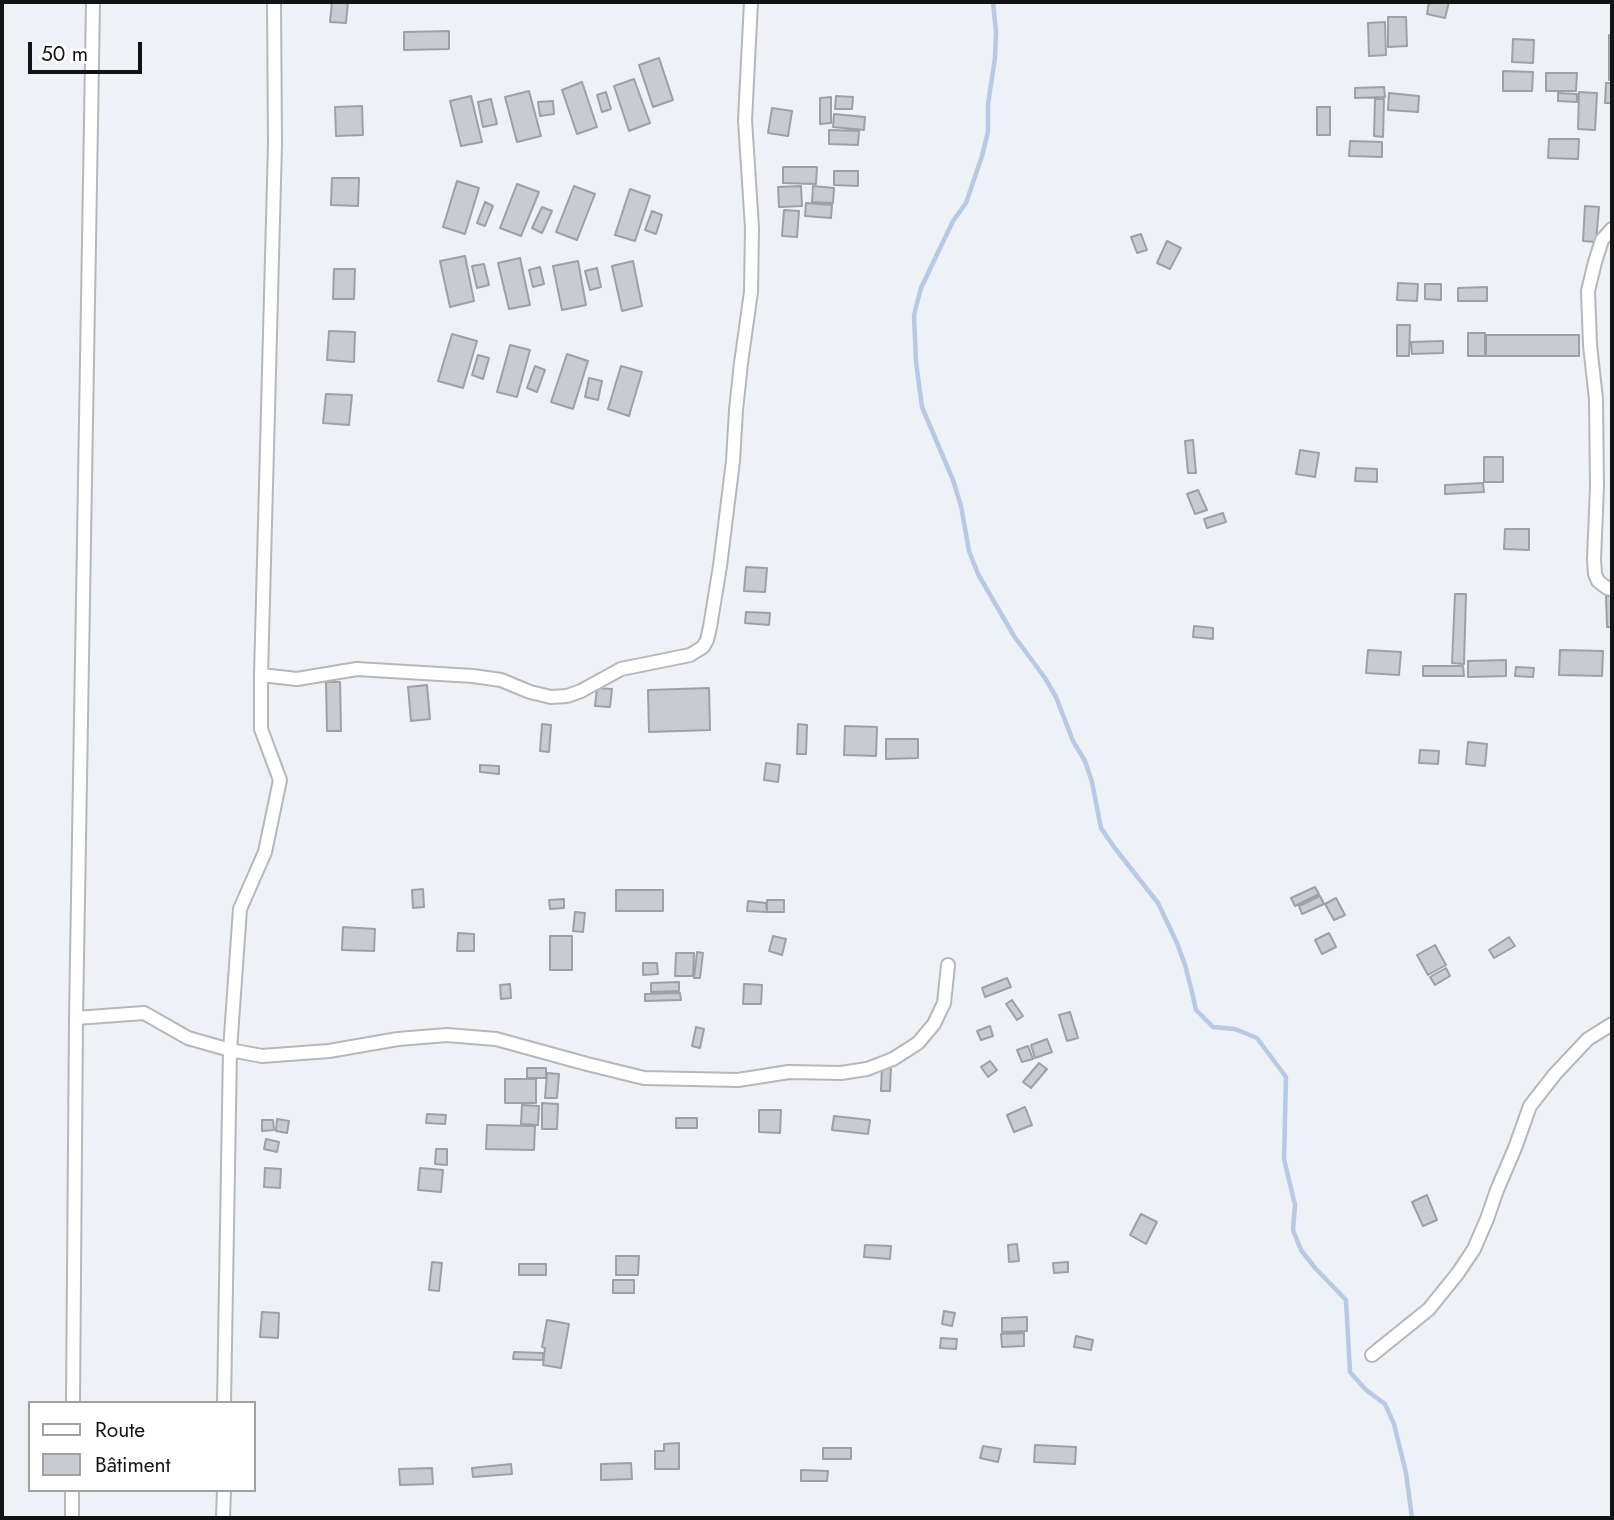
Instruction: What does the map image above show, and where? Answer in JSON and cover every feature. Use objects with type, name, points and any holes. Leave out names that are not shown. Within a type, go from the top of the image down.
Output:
[{"type":"street","points":[[73,1401],[76,1018],[93,2]]},
{"type":"street","points":[[224,1401],[230,1050],[240,909],[265,852],[280,780],[261,730],[275,144],[274,2]]},
{"type":"street","points":[[261,675],[297,679],[357,669],[473,676],[501,680],[551,697],[567,696],[621,669],[690,655],[703,647],[710,627],[720,566],[751,292],[752,228],[745,120],[751,2]]},
{"type":"street","points":[[1612,229],[1602,240],[1588,291],[1596,399],[1595,574],[1598,581],[1612,589]]},
{"type":"street","points":[[76,1018],[144,1013],[188,1038],[261,1056],[329,1051],[398,1039],[447,1035],[496,1039],[644,1078],[738,1080],[789,1072],[841,1073],[867,1069],[893,1059],[918,1043],[934,1024],[944,1003],[948,965]]},
{"type":"street","points":[[1372,1355],[1429,1309],[1458,1273],[1483,1229],[1531,1106],[1555,1074],[1588,1039],[1612,1024]]},
{"type":"street","points":[[72,1492],[72,1518]]},
{"type":"street","points":[[223,1492],[223,1518]]},
{"type":"building","points":[[332,2],[348,2],[346,23],[330,22]]},
{"type":"building","points":[[1429,2],[1449,2],[1445,18],[1427,14]]},
{"type":"building","points":[[1388,17],[1406,17],[1407,46],[1388,47]]},
{"type":"building","points":[[1385,22],[1386,55],[1369,56],[1368,23]]},
{"type":"building","points":[[449,31],[449,49],[404,50],[404,32]]},
{"type":"building","points":[[1609,35],[1612,35],[1612,80],[1609,80]]},
{"type":"building","points":[[1513,39],[1534,40],[1533,63],[1512,62]]},
{"type":"building","points":[[659,58],[673,100],[653,107],[639,65]]},
{"type":"building","points":[[1503,71],[1533,72],[1532,91],[1503,91]]},
{"type":"building","points":[[1546,73],[1577,73],[1576,91],[1546,91]]},
{"type":"building","points":[[634,79],[650,123],[629,131],[614,86]]},
{"type":"building","points":[[582,82],[597,127],[577,134],[562,90]]},
{"type":"building","points":[[1606,83],[1612,83],[1612,103],[1605,103]]},
{"type":"building","points":[[1384,87],[1385,97],[1355,98],[1355,88]]},
{"type":"building","points":[[529,91],[541,136],[517,142],[505,97]]},
{"type":"building","points":[[606,92],[611,109],[602,112],[597,95]]},
{"type":"building","points":[[1579,92],[1597,93],[1595,130],[1578,129]]},
{"type":"building","points":[[1389,93],[1419,96],[1418,112],[1388,110]]},
{"type":"building","points":[[1558,93],[1577,94],[1577,102],[1558,101]]},
{"type":"building","points":[[471,96],[482,142],[461,146],[450,101]]},
{"type":"building","points":[[836,96],[853,97],[852,109],[835,109]]},
{"type":"building","points":[[831,97],[831,123],[820,124],[820,98]]},
{"type":"building","points":[[491,99],[497,124],[483,127],[478,102]]},
{"type":"building","points":[[1375,99],[1384,99],[1383,137],[1374,136]]},
{"type":"building","points":[[553,101],[554,114],[540,116],[538,102]]},
{"type":"building","points":[[362,106],[363,135],[336,136],[335,107]]},
{"type":"building","points":[[1317,107],[1330,107],[1330,135],[1317,135]]},
{"type":"building","points":[[772,108],[792,111],[788,136],[768,133]]},
{"type":"building","points":[[834,114],[865,117],[864,130],[833,127]]},
{"type":"building","points":[[829,130],[859,131],[858,145],[829,144]]},
{"type":"building","points":[[1549,139],[1579,139],[1578,159],[1548,158]]},
{"type":"building","points":[[1350,141],[1382,142],[1382,157],[1349,156]]},
{"type":"building","points":[[783,167],[817,167],[816,184],[783,183]]},
{"type":"building","points":[[834,171],[858,171],[858,186],[834,185]]},
{"type":"building","points":[[332,178],[359,178],[358,206],[331,205]]},
{"type":"building","points":[[457,181],[479,188],[465,234],[443,227]]},
{"type":"building","points":[[517,184],[539,192],[521,236],[500,228]]},
{"type":"building","points":[[574,186],[595,194],[577,240],[556,232]]},
{"type":"building","points":[[801,186],[802,206],[779,207],[778,187]]},
{"type":"building","points":[[813,186],[834,188],[833,203],[812,202]]},
{"type":"building","points":[[630,189],[650,196],[635,241],[615,235]]},
{"type":"building","points":[[485,202],[493,206],[485,226],[477,223]]},
{"type":"building","points":[[806,203],[832,205],[831,218],[805,216]]},
{"type":"building","points":[[1585,206],[1599,207],[1596,242],[1583,241]]},
{"type":"building","points":[[542,207],[552,211],[542,233],[532,228]]},
{"type":"building","points":[[784,210],[799,211],[797,237],[782,236]]},
{"type":"building","points":[[652,211],[662,215],[656,234],[645,230]]},
{"type":"building","points":[[1141,234],[1147,250],[1137,253],[1131,237]]},
{"type":"building","points":[[1167,241],[1181,248],[1170,269],[1157,263]]},
{"type":"building","points":[[465,256],[474,301],[450,307],[440,261]]},
{"type":"building","points":[[520,258],[530,305],[509,309],[498,263]]},
{"type":"building","points":[[578,261],[586,305],[562,310],[553,266]]},
{"type":"building","points":[[633,261],[642,306],[622,311],[612,266]]},
{"type":"building","points":[[484,264],[489,285],[477,288],[472,266]]},
{"type":"building","points":[[540,267],[544,284],[533,287],[529,270]]},
{"type":"building","points":[[597,268],[601,287],[590,290],[585,271]]},
{"type":"building","points":[[334,269],[355,269],[354,299],[333,299]]},
{"type":"building","points":[[1398,283],[1418,284],[1417,301],[1397,300]]},
{"type":"building","points":[[1425,284],[1441,284],[1441,300],[1425,299]]},
{"type":"building","points":[[1487,287],[1487,301],[1458,301],[1458,288]]},
{"type":"building","points":[[1397,325],[1410,325],[1409,356],[1397,356]]},
{"type":"building","points":[[329,331],[355,332],[354,362],[327,360]]},
{"type":"building","points":[[1468,333],[1485,333],[1485,356],[1468,356]]},
{"type":"building","points":[[452,334],[477,341],[463,388],[438,381]]},
{"type":"building","points":[[1486,335],[1579,335],[1579,356],[1486,356]]},
{"type":"building","points":[[1443,341],[1443,353],[1412,354],[1411,342]]},
{"type":"building","points":[[510,345],[530,350],[517,397],[497,392]]},
{"type":"building","points":[[567,354],[588,361],[573,409],[551,402]]},
{"type":"building","points":[[478,355],[489,358],[483,379],[472,375]]},
{"type":"building","points":[[535,366],[545,370],[537,392],[527,388]]},
{"type":"building","points":[[621,366],[642,372],[629,416],[608,409]]},
{"type":"building","points":[[589,378],[602,381],[598,400],[585,397]]},
{"type":"building","points":[[326,394],[352,395],[349,425],[323,423]]},
{"type":"building","points":[[1193,440],[1196,473],[1188,473],[1185,441]]},
{"type":"building","points":[[1300,450],[1319,453],[1315,477],[1296,474]]},
{"type":"building","points":[[1484,457],[1503,457],[1503,482],[1484,482]]},
{"type":"building","points":[[1356,468],[1377,469],[1377,482],[1355,481]]},
{"type":"building","points":[[1483,483],[1484,492],[1445,494],[1445,485]]},
{"type":"building","points":[[1198,490],[1207,510],[1195,514],[1187,494]]},
{"type":"building","points":[[1223,513],[1226,522],[1207,528],[1204,519]]},
{"type":"building","points":[[1505,529],[1529,529],[1529,550],[1504,549]]},
{"type":"building","points":[[746,567],[767,568],[765,592],[744,591]]},
{"type":"building","points":[[1455,594],[1466,594],[1464,664],[1452,663]]},
{"type":"building","points":[[1606,596],[1612,596],[1612,627],[1607,627]]},
{"type":"building","points":[[746,612],[770,613],[769,625],[745,623]]},
{"type":"building","points":[[1194,626],[1213,628],[1213,639],[1193,637]]},
{"type":"building","points":[[1368,650],[1401,652],[1399,675],[1366,673]]},
{"type":"building","points":[[1560,650],[1603,651],[1602,676],[1559,675]]},
{"type":"building","points":[[1506,660],[1506,676],[1468,677],[1468,661]]},
{"type":"building","points":[[1423,666],[1463,666],[1464,676],[1423,676]]},
{"type":"building","points":[[1516,667],[1534,668],[1533,677],[1515,676]]},
{"type":"building","points":[[326,682],[340,682],[341,731],[327,731]]},
{"type":"building","points":[[427,685],[430,719],[411,721],[408,687]]},
{"type":"building","points":[[597,688],[612,689],[610,707],[595,706]]},
{"type":"building","points":[[709,688],[710,730],[649,732],[648,690]]},
{"type":"building","points":[[542,724],[551,725],[549,752],[540,751]]},
{"type":"building","points":[[798,724],[807,725],[806,754],[797,754]]},
{"type":"building","points":[[845,726],[877,727],[876,756],[844,755]]},
{"type":"building","points":[[886,739],[918,739],[918,758],[886,759]]},
{"type":"building","points":[[1468,742],[1487,744],[1485,766],[1466,764]]},
{"type":"building","points":[[1420,750],[1439,751],[1438,764],[1419,763]]},
{"type":"building","points":[[766,763],[780,765],[778,782],[764,780]]},
{"type":"building","points":[[480,765],[499,766],[499,774],[480,772]]},
{"type":"building","points":[[1315,887],[1319,894],[1295,906],[1291,898]]},
{"type":"building","points":[[423,889],[424,907],[413,908],[412,890]]},
{"type":"building","points":[[616,890],[663,890],[663,911],[616,911]]},
{"type":"building","points":[[1320,896],[1324,904],[1302,914],[1299,906]]},
{"type":"building","points":[[1336,898],[1345,915],[1334,920],[1325,904]]},
{"type":"building","points":[[564,899],[564,908],[550,909],[549,900]]},
{"type":"building","points":[[767,900],[784,900],[784,912],[767,912]]},
{"type":"building","points":[[748,901],[766,903],[767,912],[747,911]]},
{"type":"building","points":[[575,912],[585,913],[583,932],[573,931]]},
{"type":"building","points":[[343,927],[375,929],[374,951],[342,950]]},
{"type":"building","points":[[458,933],[474,934],[474,951],[457,951]]},
{"type":"building","points":[[1329,933],[1336,947],[1322,954],[1315,940]]},
{"type":"building","points":[[550,936],[572,936],[572,970],[550,970]]},
{"type":"building","points":[[773,936],[786,939],[782,955],[769,951]]},
{"type":"building","points":[[1509,937],[1515,946],[1494,958],[1489,950]]},
{"type":"building","points":[[1435,945],[1446,965],[1428,975],[1417,955]]},
{"type":"building","points":[[697,952],[703,953],[700,978],[694,978]]},
{"type":"building","points":[[676,953],[694,953],[693,976],[675,976]]},
{"type":"building","points":[[643,963],[657,963],[658,974],[643,975]]},
{"type":"building","points":[[1446,968],[1450,976],[1435,985],[1430,977]]},
{"type":"building","points":[[1007,978],[1011,987],[985,997],[982,988]]},
{"type":"building","points":[[679,982],[679,991],[651,992],[651,983]]},
{"type":"building","points":[[510,984],[511,998],[501,999],[500,985]]},
{"type":"building","points":[[744,984],[762,985],[761,1004],[743,1004]]},
{"type":"building","points":[[680,993],[681,1000],[645,1001],[645,994]]},
{"type":"building","points":[[1012,1000],[1023,1016],[1017,1020],[1006,1004]]},
{"type":"building","points":[[1070,1012],[1078,1038],[1067,1041],[1059,1015]]},
{"type":"building","points":[[990,1026],[993,1036],[981,1040],[977,1031]]},
{"type":"building","points":[[696,1027],[704,1029],[700,1048],[692,1046]]},
{"type":"building","points":[[1047,1039],[1052,1052],[1035,1058],[1031,1045]]},
{"type":"building","points":[[1028,1046],[1033,1059],[1022,1062],[1017,1050]]},
{"type":"building","points":[[990,1061],[997,1070],[988,1077],[981,1067]]},
{"type":"building","points":[[1039,1063],[1047,1069],[1031,1088],[1023,1082]]},
{"type":"building","points":[[882,1065],[891,1066],[890,1091],[881,1091]]},
{"type":"building","points":[[527,1068],[546,1068],[546,1078],[527,1078]]},
{"type":"building","points":[[547,1073],[559,1074],[557,1098],[545,1098]]},
{"type":"building","points":[[505,1079],[536,1079],[536,1103],[505,1103]]},
{"type":"building","points":[[542,1103],[558,1104],[557,1129],[542,1129]]},
{"type":"building","points":[[522,1105],[539,1106],[538,1125],[521,1124]]},
{"type":"building","points":[[1025,1107],[1032,1125],[1014,1132],[1007,1115]]},
{"type":"building","points":[[759,1110],[781,1110],[780,1133],[759,1132]]},
{"type":"building","points":[[427,1114],[446,1115],[445,1124],[426,1123]]},
{"type":"building","points":[[834,1116],[870,1120],[868,1134],[832,1130]]},
{"type":"building","points":[[676,1118],[697,1118],[697,1128],[676,1128]]},
{"type":"building","points":[[277,1119],[289,1121],[287,1133],[276,1131]]},
{"type":"building","points":[[262,1120],[273,1120],[274,1130],[262,1131]]},
{"type":"building","points":[[487,1125],[535,1126],[534,1150],[486,1149]]},
{"type":"building","points":[[266,1139],[279,1142],[277,1152],[264,1149]]},
{"type":"building","points":[[436,1149],[447,1149],[447,1165],[435,1164]]},
{"type":"building","points":[[265,1168],[281,1169],[280,1188],[264,1187]]},
{"type":"building","points":[[420,1168],[443,1170],[441,1192],[418,1190]]},
{"type":"building","points":[[1427,1195],[1437,1220],[1423,1226],[1412,1202]]},
{"type":"building","points":[[1141,1214],[1157,1222],[1146,1244],[1130,1235]]},
{"type":"building","points":[[1017,1244],[1019,1261],[1009,1262],[1008,1245]]},
{"type":"building","points":[[865,1245],[891,1246],[890,1259],[864,1257]]},
{"type":"building","points":[[616,1256],[639,1256],[638,1275],[616,1275]]},
{"type":"building","points":[[432,1262],[442,1263],[439,1291],[429,1290]]},
{"type":"building","points":[[1068,1262],[1068,1272],[1054,1273],[1053,1263]]},
{"type":"building","points":[[519,1264],[546,1264],[546,1275],[519,1275]]},
{"type":"building","points":[[613,1280],[634,1280],[634,1293],[613,1293]]},
{"type":"building","points":[[944,1311],[955,1313],[952,1326],[942,1324]]},
{"type":"building","points":[[262,1312],[279,1313],[278,1338],[260,1337]]},
{"type":"building","points":[[1027,1317],[1027,1331],[1002,1332],[1002,1318]]},
{"type":"building","points":[[547,1320],[569,1324],[561,1368],[543,1365],[545,1348],[542,1347]]},
{"type":"building","points":[[1024,1333],[1024,1346],[1002,1347],[1001,1334]]},
{"type":"building","points":[[1076,1336],[1093,1340],[1091,1350],[1074,1347]]},
{"type":"building","points":[[941,1338],[957,1339],[956,1349],[940,1348]]},
{"type":"building","points":[[514,1352],[543,1353],[543,1360],[513,1359]]},
{"type":"building","points":[[679,1443],[679,1469],[655,1469],[655,1451],[664,1451],[664,1444]]},
{"type":"building","points":[[1035,1445],[1076,1447],[1075,1464],[1034,1462]]},
{"type":"building","points":[[983,1446],[1001,1449],[998,1462],[980,1458]]},
{"type":"building","points":[[823,1448],[851,1448],[851,1459],[823,1459]]},
{"type":"building","points":[[631,1463],[632,1479],[601,1480],[601,1464]]},
{"type":"building","points":[[511,1464],[512,1474],[473,1477],[472,1468]]},
{"type":"building","points":[[432,1468],[433,1484],[400,1485],[399,1469]]},
{"type":"building","points":[[801,1470],[828,1471],[827,1481],[801,1481]]},
{"type":"waterway","points":[[993,2],[995,58],[988,104],[988,132],[982,156],[966,203],[953,221],[921,288],[914,315],[922,407],[953,480],[969,551],[978,574],[1014,636],[1056,697],[1073,741],[1085,761],[1101,828],[1158,903],[1185,965],[1196,1010],[1213,1027],[1235,1029],[1257,1038],[1286,1077],[1284,1159],[1295,1205],[1293,1230],[1301,1250],[1346,1300],[1350,1372],[1366,1390],[1385,1404],[1394,1424],[1406,1473],[1412,1518]]}]
